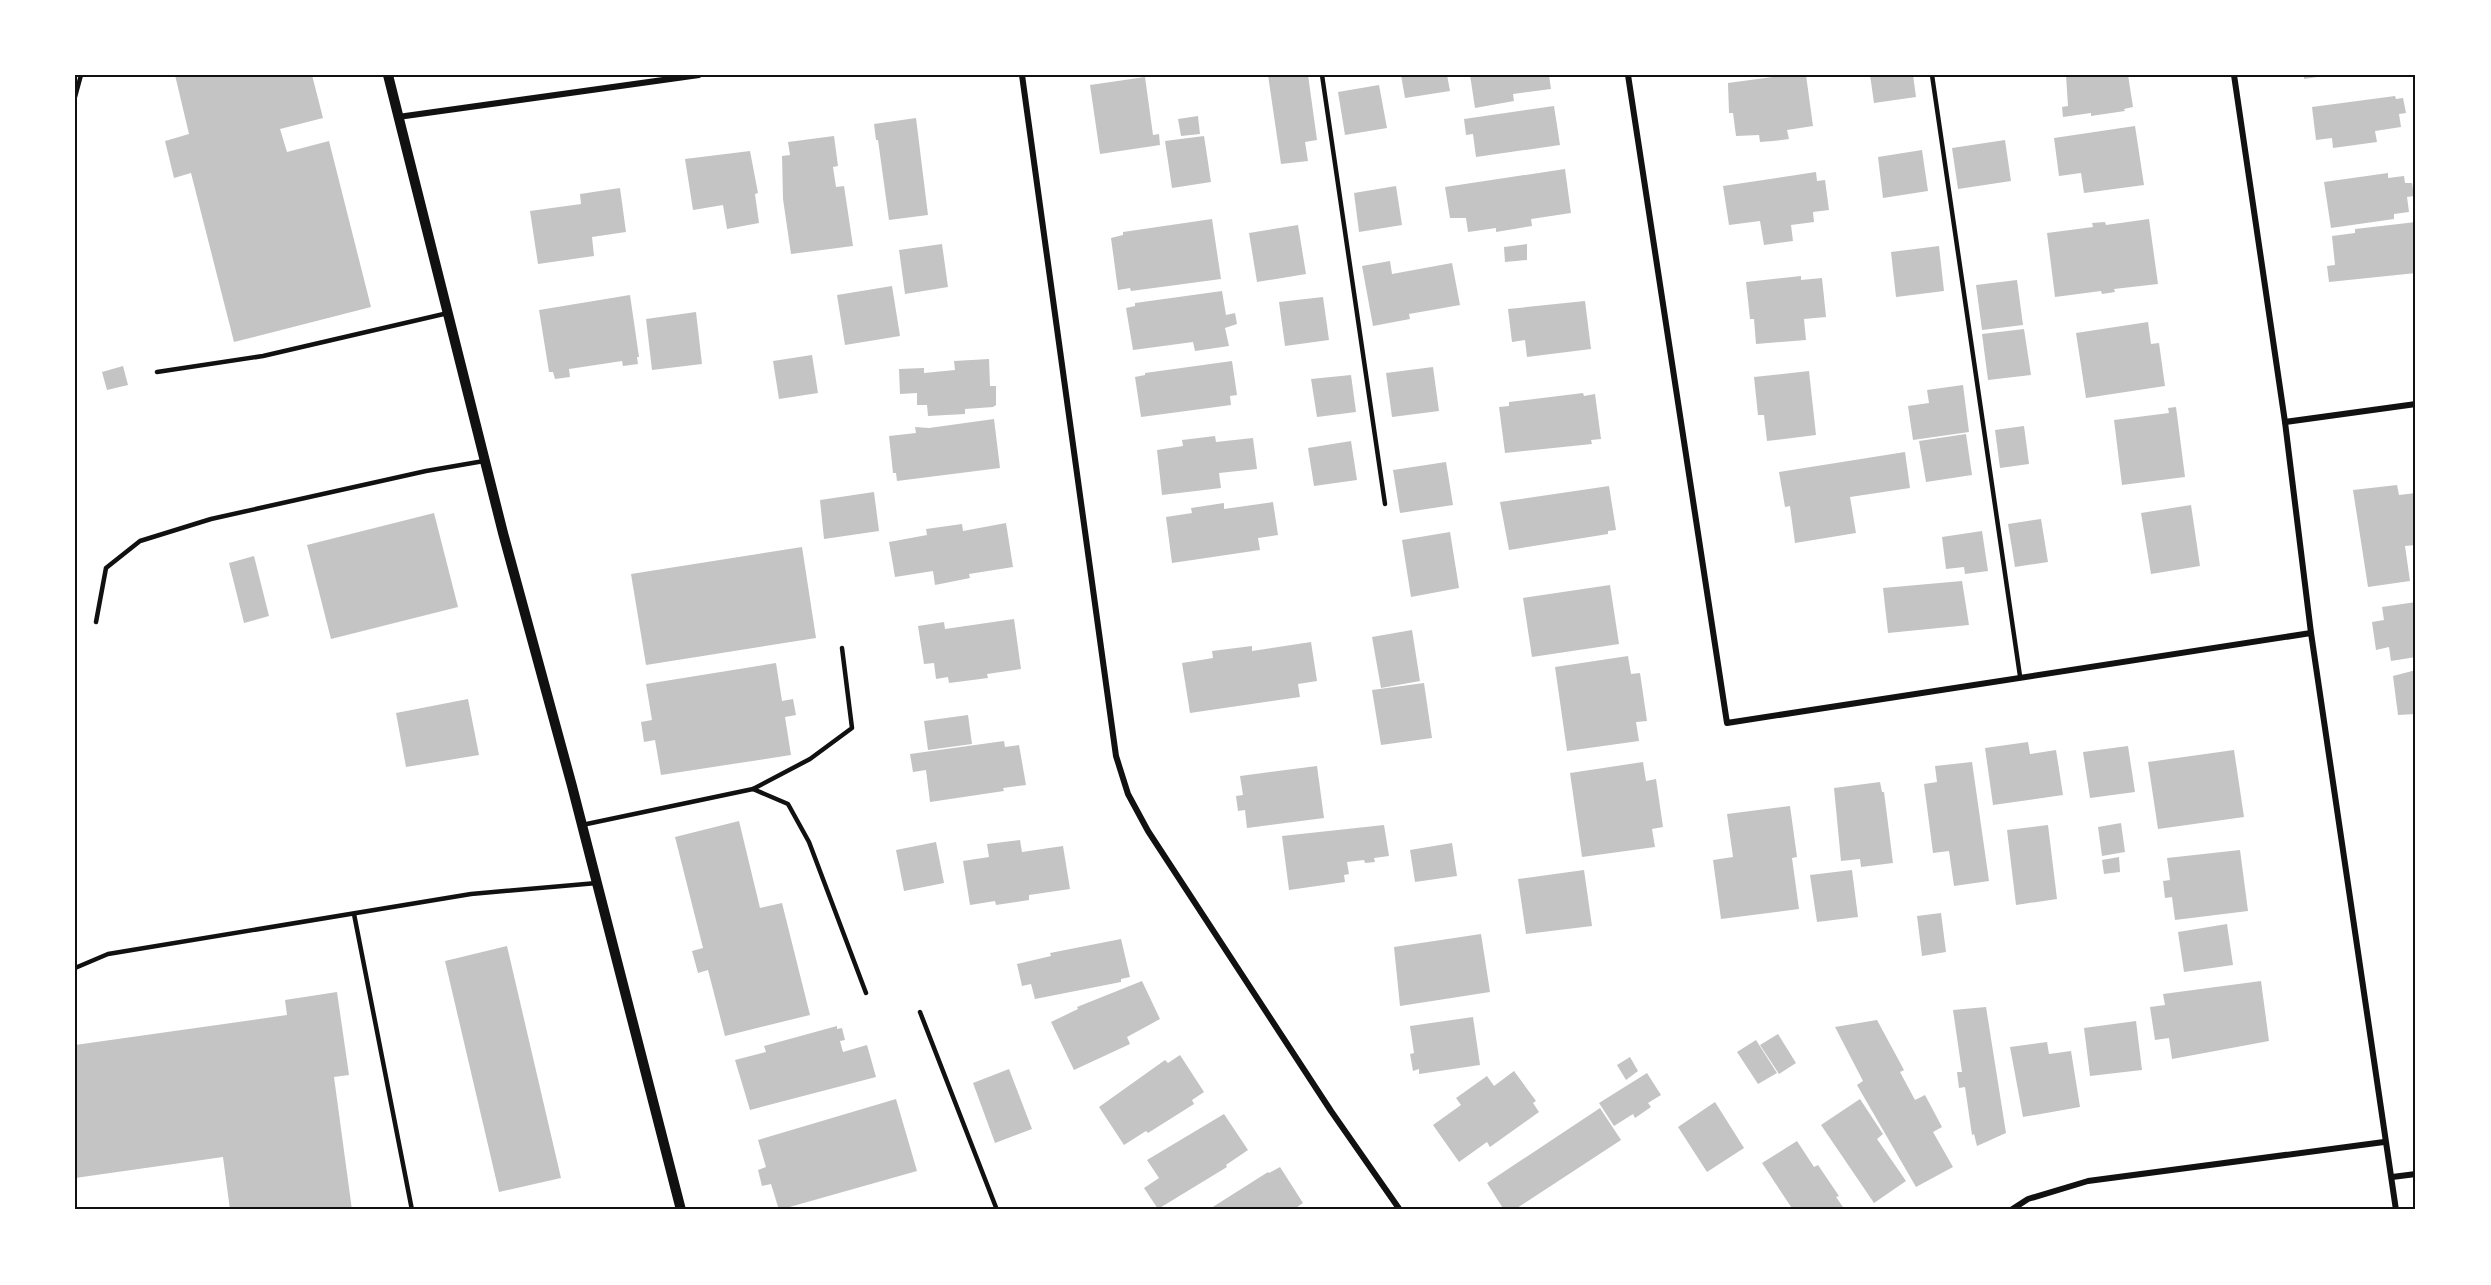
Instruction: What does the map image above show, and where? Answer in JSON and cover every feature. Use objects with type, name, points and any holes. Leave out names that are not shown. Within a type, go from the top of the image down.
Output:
[{"type":"street","points":[[388,75],[484,461],[582,825],[681,1210]]},
{"type":"street","points":[[398,117],[699,75]]},
{"type":"street","points":[[1022,75],[1116,756],[1128,794],[1148,831],[1330,1111],[1400,1210]]},
{"type":"street","points":[[1628,75],[1727,723],[2020,676],[2311,633]]},
{"type":"street","points":[[2234,75],[2285,422],[2311,633],[2384,1142],[2396,1210]]},
{"type":"street","points":[[2285,422],[2416,404]]},
{"type":"street","points":[[2010,1210],[2028,1199],[2088,1181],[2384,1142]]},
{"type":"street","points":[[2392,1177],[2416,1174]]},
{"type":"lane","points":[[75,98],[81,75]]},
{"type":"lane","points":[[1322,75],[1385,504]]},
{"type":"lane","points":[[1932,75],[2020,676]]},
{"type":"lane","points":[[157,372],[263,356],[448,313]]},
{"type":"lane","points":[[96,622],[106,568],[140,541],[212,519],[426,471],[484,461]]},
{"type":"lane","points":[[582,825],[753,789],[810,759],[852,728],[842,648]]},
{"type":"lane","points":[[753,789],[788,804],[809,842],[866,993]]},
{"type":"lane","points":[[75,968],[108,954],[471,894],[597,883]]},
{"type":"lane","points":[[354,914],[412,1210]]},
{"type":"lane","points":[[920,1012],[997,1210]]},
{"type":"building","points":[[175,75],[312,75],[323,118],[280,129],[287,152],[329,141],[371,307],[234,342],[191,173],[174,178],[165,141],[189,134]]},
{"type":"building","points":[[1268,75],[1308,75],[1317,140],[1305,142],[1308,161],[1281,164]]},
{"type":"building","points":[[1401,75],[1447,75],[1450,91],[1405,98]]},
{"type":"building","points":[[1470,75],[1549,75],[1551,89],[1513,94],[1514,101],[1475,108]]},
{"type":"building","points":[[1787,75],[1806,75],[1813,126],[1787,130],[1789,139],[1760,142],[1759,135],[1736,136],[1733,113],[1729,113],[1728,83]]},
{"type":"building","points":[[1870,75],[1913,75],[1916,97],[1874,103]]},
{"type":"building","points":[[2066,75],[2128,75],[2133,107],[2124,109],[2125,111],[2091,116],[2091,113],[2063,117],[2062,107],[2068,106]]},
{"type":"building","points":[[2304,75],[2324,75],[2324,76],[2304,79]]},
{"type":"building","points":[[1145,77],[1153,135],[1159,134],[1160,145],[1100,154],[1090,85]]},
{"type":"building","points":[[1379,85],[1387,128],[1345,135],[1338,92]]},
{"type":"building","points":[[2395,96],[2396,99],[2403,98],[2406,113],[2399,114],[2401,127],[2375,131],[2377,142],[2333,148],[2332,138],[2316,140],[2312,107]]},
{"type":"building","points":[[1554,106],[1560,145],[1476,157],[1473,134],[1466,135],[1464,119]]},
{"type":"building","points":[[1198,116],[1200,134],[1181,136],[1178,119]]},
{"type":"building","points":[[916,118],[928,215],[889,220],[874,124]]},
{"type":"building","points":[[2135,126],[2144,185],[2084,193],[2081,173],[2059,176],[2054,138]]},
{"type":"building","points":[[834,136],[838,166],[833,167],[836,187],[844,186],[853,246],[791,254],[783,199],[782,156],[790,155],[788,142]]},
{"type":"building","points":[[1204,136],[1211,182],[1172,188],[1165,141]]},
{"type":"building","points":[[2005,140],[2011,181],[1958,189],[1952,148]]},
{"type":"building","points":[[1922,150],[1928,191],[1883,198],[1878,157]]},
{"type":"building","points":[[750,151],[758,193],[755,194],[759,223],[727,229],[723,205],[693,210],[685,159]]},
{"type":"building","points":[[1565,169],[1571,213],[1531,219],[1532,226],[1496,232],[1496,228],[1468,232],[1466,218],[1450,218],[1445,187]]},
{"type":"building","points":[[1816,172],[1817,181],[1825,180],[1829,210],[1813,212],[1814,222],[1791,225],[1793,241],[1764,245],[1760,221],[1729,225],[1723,186]]},
{"type":"building","points":[[2388,173],[2388,178],[2404,176],[2405,183],[2412,183],[2414,196],[2407,197],[2409,212],[2394,214],[2394,219],[2331,228],[2324,182]]},
{"type":"building","points":[[1396,186],[1402,225],[1359,232],[1354,193]]},
{"type":"building","points":[[620,188],[626,232],[592,237],[594,256],[538,264],[530,211],[581,204],[580,194]]},
{"type":"building","points":[[1212,219],[1221,279],[1131,291],[1130,288],[1118,290],[1111,238],[1123,235],[1123,232]]},
{"type":"building","points":[[2149,219],[2158,284],[2114,289],[2115,292],[2102,294],[2101,291],[2055,297],[2047,233],[2093,227],[2092,223],[2105,222],[2106,225]]},
{"type":"building","points":[[2416,222],[2416,273],[2329,282],[2327,266],[2335,265],[2332,236],[2355,233],[2355,229]]},
{"type":"building","points":[[1298,225],[1306,274],[1257,282],[1249,233]]},
{"type":"building","points":[[942,244],[948,287],[905,294],[899,250]]},
{"type":"building","points":[[1527,244],[1527,260],[1505,262],[1504,247]]},
{"type":"building","points":[[1939,246],[1944,291],[1896,297],[1891,252]]},
{"type":"building","points":[[1390,261],[1392,274],[1452,263],[1460,305],[1409,314],[1410,319],[1373,326],[1362,266]]},
{"type":"building","points":[[1801,276],[1801,280],[1822,278],[1826,317],[1804,319],[1806,340],[1756,344],[1754,319],[1750,319],[1746,282]]},
{"type":"building","points":[[2017,280],[2023,325],[1982,330],[1976,285]]},
{"type":"building","points":[[892,286],[900,336],[845,345],[837,295]]},
{"type":"building","points":[[1222,291],[1226,315],[1235,313],[1237,324],[1225,328],[1229,346],[1195,351],[1193,342],[1133,350],[1126,308],[1135,306],[1135,303]]},
{"type":"building","points":[[630,295],[638,364],[623,366],[622,361],[569,369],[570,377],[555,379],[553,372],[549,372],[539,310]]},
{"type":"building","points":[[1323,297],[1329,340],[1285,346],[1279,302]]},
{"type":"building","points":[[1585,301],[1591,349],[1527,357],[1525,340],[1512,342],[1508,309]]},
{"type":"building","points":[[696,312],[702,364],[652,370],[646,319]]},
{"type":"building","points":[[2148,322],[2151,344],[2159,343],[2165,386],[2086,398],[2076,333]]},
{"type":"building","points":[[2024,329],[2031,375],[1988,380],[1982,334]]},
{"type":"building","points":[[812,355],[818,393],[779,399],[773,361]]},
{"type":"building","points":[[989,359],[990,386],[996,386],[996,405],[993,407],[965,409],[965,414],[928,416],[927,405],[917,405],[917,393],[900,394],[899,369],[924,368],[924,373],[955,370],[954,361]]},
{"type":"building","points":[[1232,361],[1237,395],[1230,396],[1231,405],[1141,417],[1135,377],[1145,375],[1145,373]]},
{"type":"building","points":[[123,366],[128,385],[107,390],[102,372]]},
{"type":"building","points":[[1433,367],[1439,411],[1392,417],[1386,373]]},
{"type":"building","points":[[1809,371],[1816,435],[1767,441],[1764,415],[1758,415],[1754,377]]},
{"type":"building","points":[[1351,375],[1356,412],[1317,417],[1311,379]]},
{"type":"building","points":[[1963,385],[1969,432],[1913,440],[1908,406],[1929,403],[1927,390]]},
{"type":"building","points":[[1583,393],[1584,396],[1595,394],[1601,439],[1591,440],[1592,444],[1505,453],[1499,407],[1509,406],[1509,402]]},
{"type":"building","points":[[2176,407],[2185,477],[2122,485],[2114,420],[2169,413],[2168,408]]},
{"type":"building","points":[[994,419],[1000,468],[897,481],[896,473],[893,473],[889,436],[916,433],[915,427],[929,428]]},
{"type":"building","points":[[2024,426],[2029,464],[2000,468],[1995,430]]},
{"type":"building","points":[[1966,434],[1972,475],[1926,482],[1919,441]]},
{"type":"building","points":[[1215,436],[1216,442],[1253,438],[1257,469],[1219,473],[1221,488],[1162,495],[1157,450],[1183,446],[1182,440]]},
{"type":"building","points":[[1351,441],[1357,480],[1314,486],[1308,448]]},
{"type":"building","points":[[1905,452],[1910,488],[1850,497],[1856,533],[1795,543],[1790,506],[1785,507],[1779,472]]},
{"type":"building","points":[[1446,462],[1453,505],[1400,513],[1393,470]]},
{"type":"building","points":[[2397,485],[2399,495],[2416,493],[2416,545],[2405,546],[2410,581],[2368,587],[2353,490]]},
{"type":"building","points":[[1609,486],[1616,530],[1608,531],[1608,534],[1509,550],[1500,502]]},
{"type":"building","points":[[874,492],[879,531],[824,539],[820,500]]},
{"type":"building","points":[[1273,502],[1278,535],[1258,538],[1260,550],[1172,563],[1166,517],[1192,513],[1191,508],[1224,503],[1224,509]]},
{"type":"building","points":[[2191,505],[2200,566],[2151,574],[2141,513]]},
{"type":"building","points":[[434,513],[458,607],[331,639],[307,545]]},
{"type":"building","points":[[2041,519],[2048,562],[2015,567],[2008,524]]},
{"type":"building","points":[[1006,523],[1013,567],[969,574],[970,578],[935,585],[933,571],[895,577],[889,542],[927,535],[926,529],[962,524],[963,531]]},
{"type":"building","points":[[1982,531],[1988,571],[1965,574],[1964,567],[1946,569],[1942,537]]},
{"type":"building","points":[[1450,532],[1459,588],[1411,597],[1402,540]]},
{"type":"building","points":[[802,547],[816,638],[646,665],[631,574]]},
{"type":"building","points":[[254,556],[269,616],[244,623],[229,563]]},
{"type":"building","points":[[1962,581],[1969,625],[1888,633],[1883,588]]},
{"type":"building","points":[[1610,585],[1619,644],[1532,657],[1523,598]]},
{"type":"building","points":[[2416,602],[2416,657],[2391,661],[2389,647],[2376,650],[2372,622],[2384,620],[2382,607]]},
{"type":"building","points":[[1014,619],[1021,669],[987,674],[988,678],[949,683],[948,677],[936,679],[934,663],[924,664],[918,626],[944,622],[945,629]]},
{"type":"building","points":[[1412,630],[1420,681],[1381,688],[1372,637]]},
{"type":"building","points":[[1311,642],[1317,681],[1298,684],[1300,697],[1190,713],[1182,663],[1213,658],[1212,651],[1252,646],[1252,651]]},
{"type":"building","points":[[1628,656],[1631,674],[1640,673],[1647,721],[1636,722],[1639,741],[1567,751],[1555,667]]},
{"type":"building","points":[[776,663],[782,701],[793,699],[796,715],[785,717],[791,755],[661,775],[655,740],[644,742],[641,722],[652,720],[646,684]]},
{"type":"building","points":[[2416,670],[2416,714],[2398,715],[2393,676]]},
{"type":"building","points":[[1424,683],[1432,738],[1381,745],[1372,690]]},
{"type":"building","points":[[468,699],[479,755],[406,767],[396,713]]},
{"type":"building","points":[[968,715],[972,744],[928,750],[924,721]]},
{"type":"building","points":[[1004,741],[1005,747],[1019,745],[1026,785],[1003,788],[1004,791],[930,802],[926,770],[913,772],[910,754]]},
{"type":"building","points":[[2028,742],[2030,754],[2056,750],[2063,795],[1993,805],[1985,748]]},
{"type":"building","points":[[2128,746],[2135,792],[2090,798],[2083,752]]},
{"type":"building","points":[[2234,750],[2244,817],[2158,829],[2148,762]]},
{"type":"building","points":[[1643,762],[1646,781],[1656,779],[1663,827],[1652,829],[1655,847],[1582,857],[1570,773]]},
{"type":"building","points":[[1972,762],[1989,881],[1954,886],[1949,851],[1933,853],[1924,784],[1937,782],[1935,766]]},
{"type":"building","points":[[1317,766],[1324,818],[1247,828],[1245,810],[1238,811],[1236,796],[1243,795],[1240,776]]},
{"type":"building","points":[[1880,782],[1882,792],[1884,792],[1893,863],[1861,867],[1860,859],[1841,861],[1834,788]]},
{"type":"building","points":[[1790,806],[1797,857],[1792,858],[1799,909],[1721,919],[1713,860],[1733,857],[1727,814]]},
{"type":"building","points":[[739,821],[760,908],[782,903],[810,1015],[725,1036],[708,970],[698,973],[692,951],[703,948],[675,837]]},
{"type":"building","points":[[2121,823],[2125,852],[2102,856],[2098,827]]},
{"type":"building","points":[[1384,825],[1389,856],[1374,858],[1375,862],[1365,863],[1364,860],[1347,862],[1349,874],[1344,875],[1345,882],[1289,890],[1282,836]]},
{"type":"building","points":[[2048,825],[2057,899],[2016,905],[2007,830]]},
{"type":"building","points":[[1020,840],[1022,852],[1063,846],[1070,889],[1029,895],[1029,900],[996,905],[995,901],[970,905],[963,861],[989,857],[987,844]]},
{"type":"building","points":[[936,842],[944,883],[904,891],[896,850]]},
{"type":"building","points":[[1452,843],[1457,876],[1415,882],[1410,850]]},
{"type":"building","points":[[2240,850],[2248,911],[2175,920],[2172,897],[2165,898],[2163,881],[2170,880],[2167,858]]},
{"type":"building","points":[[2119,857],[2120,872],[2104,874],[2102,860]]},
{"type":"building","points":[[1584,870],[1592,926],[1526,934],[1518,879]]},
{"type":"building","points":[[1852,870],[1858,917],[1817,922],[1810,875]]},
{"type":"building","points":[[1941,913],[1946,952],[1922,956],[1917,916]]},
{"type":"building","points":[[2227,924],[2233,965],[2184,972],[2178,932]]},
{"type":"building","points":[[1481,934],[1490,992],[1400,1006],[1394,947]]},
{"type":"building","points":[[1121,939],[1130,977],[1121,979],[1121,982],[1035,999],[1031,984],[1022,986],[1017,964],[1051,956],[1050,953]]},
{"type":"building","points":[[507,946],[561,1178],[499,1192],[445,961]]},
{"type":"building","points":[[1142,981],[1160,1019],[1127,1037],[1130,1044],[1074,1070],[1051,1022],[1078,1009],[1077,1007]]},
{"type":"building","points":[[2261,981],[2269,1041],[2172,1059],[2169,1038],[2155,1040],[2150,1007],[2165,1005],[2163,994]]},
{"type":"building","points":[[337,992],[349,1075],[334,1077],[352,1210],[230,1210],[223,1157],[75,1178],[75,1045],[287,1015],[285,1000]]},
{"type":"building","points":[[1986,1007],[2006,1133],[1977,1146],[1974,1134],[1972,1135],[1965,1087],[1959,1088],[1957,1072],[1962,1072],[1953,1010]]},
{"type":"building","points":[[1473,1017],[1480,1065],[1419,1074],[1419,1069],[1413,1071],[1410,1054],[1414,1053],[1410,1026]]},
{"type":"building","points":[[1877,1020],[1904,1070],[1900,1072],[1915,1100],[1925,1095],[1942,1127],[1933,1132],[1953,1167],[1916,1187],[1857,1085],[1863,1081],[1835,1027]]},
{"type":"building","points":[[2136,1021],[2142,1070],[2090,1076],[2084,1028]]},
{"type":"building","points":[[837,1026],[837,1029],[842,1028],[845,1040],[840,1041],[843,1052],[867,1045],[876,1077],[750,1110],[735,1060],[766,1052],[764,1046]]},
{"type":"building","points":[[1778,1034],[1796,1063],[1779,1074],[1760,1045]]},
{"type":"building","points":[[1756,1040],[1777,1073],[1758,1084],[1737,1052]]},
{"type":"building","points":[[2047,1042],[2049,1054],[2071,1051],[2080,1107],[2023,1117],[2010,1047]]},
{"type":"building","points":[[1180,1055],[1204,1092],[1192,1100],[1194,1104],[1124,1145],[1099,1107],[1165,1060],[1168,1063]]},
{"type":"building","points":[[1630,1057],[1638,1071],[1626,1080],[1617,1065]]},
{"type":"building","points":[[1009,1069],[1032,1129],[995,1143],[973,1083]]},
{"type":"building","points":[[1514,1071],[1536,1101],[1533,1103],[1539,1112],[1490,1147],[1487,1142],[1459,1162],[1433,1125],[1461,1105],[1456,1098],[1487,1076],[1494,1086]]},
{"type":"building","points":[[1647,1073],[1661,1095],[1648,1103],[1651,1107],[1635,1118],[1633,1114],[1614,1126],[1599,1103]]},
{"type":"building","points":[[896,1099],[917,1171],[779,1210],[771,1184],[762,1186],[758,1170],[766,1167],[758,1140]]},
{"type":"building","points":[[1860,1099],[1883,1134],[1877,1139],[1906,1181],[1874,1203],[1821,1125]]},
{"type":"building","points":[[1715,1102],[1744,1148],[1707,1172],[1678,1127]]},
{"type":"building","points":[[1600,1108],[1621,1140],[1514,1210],[1504,1210],[1487,1183]]},
{"type":"building","points":[[1224,1114],[1248,1150],[1226,1165],[1227,1167],[1158,1209],[1144,1188],[1159,1178],[1147,1160]]},
{"type":"building","points":[[1797,1141],[1814,1167],[1818,1165],[1839,1196],[1836,1197],[1845,1210],[1793,1210],[1762,1163]]},
{"type":"building","points":[[1280,1167],[1303,1203],[1293,1210],[1208,1210],[1268,1172]]}]
